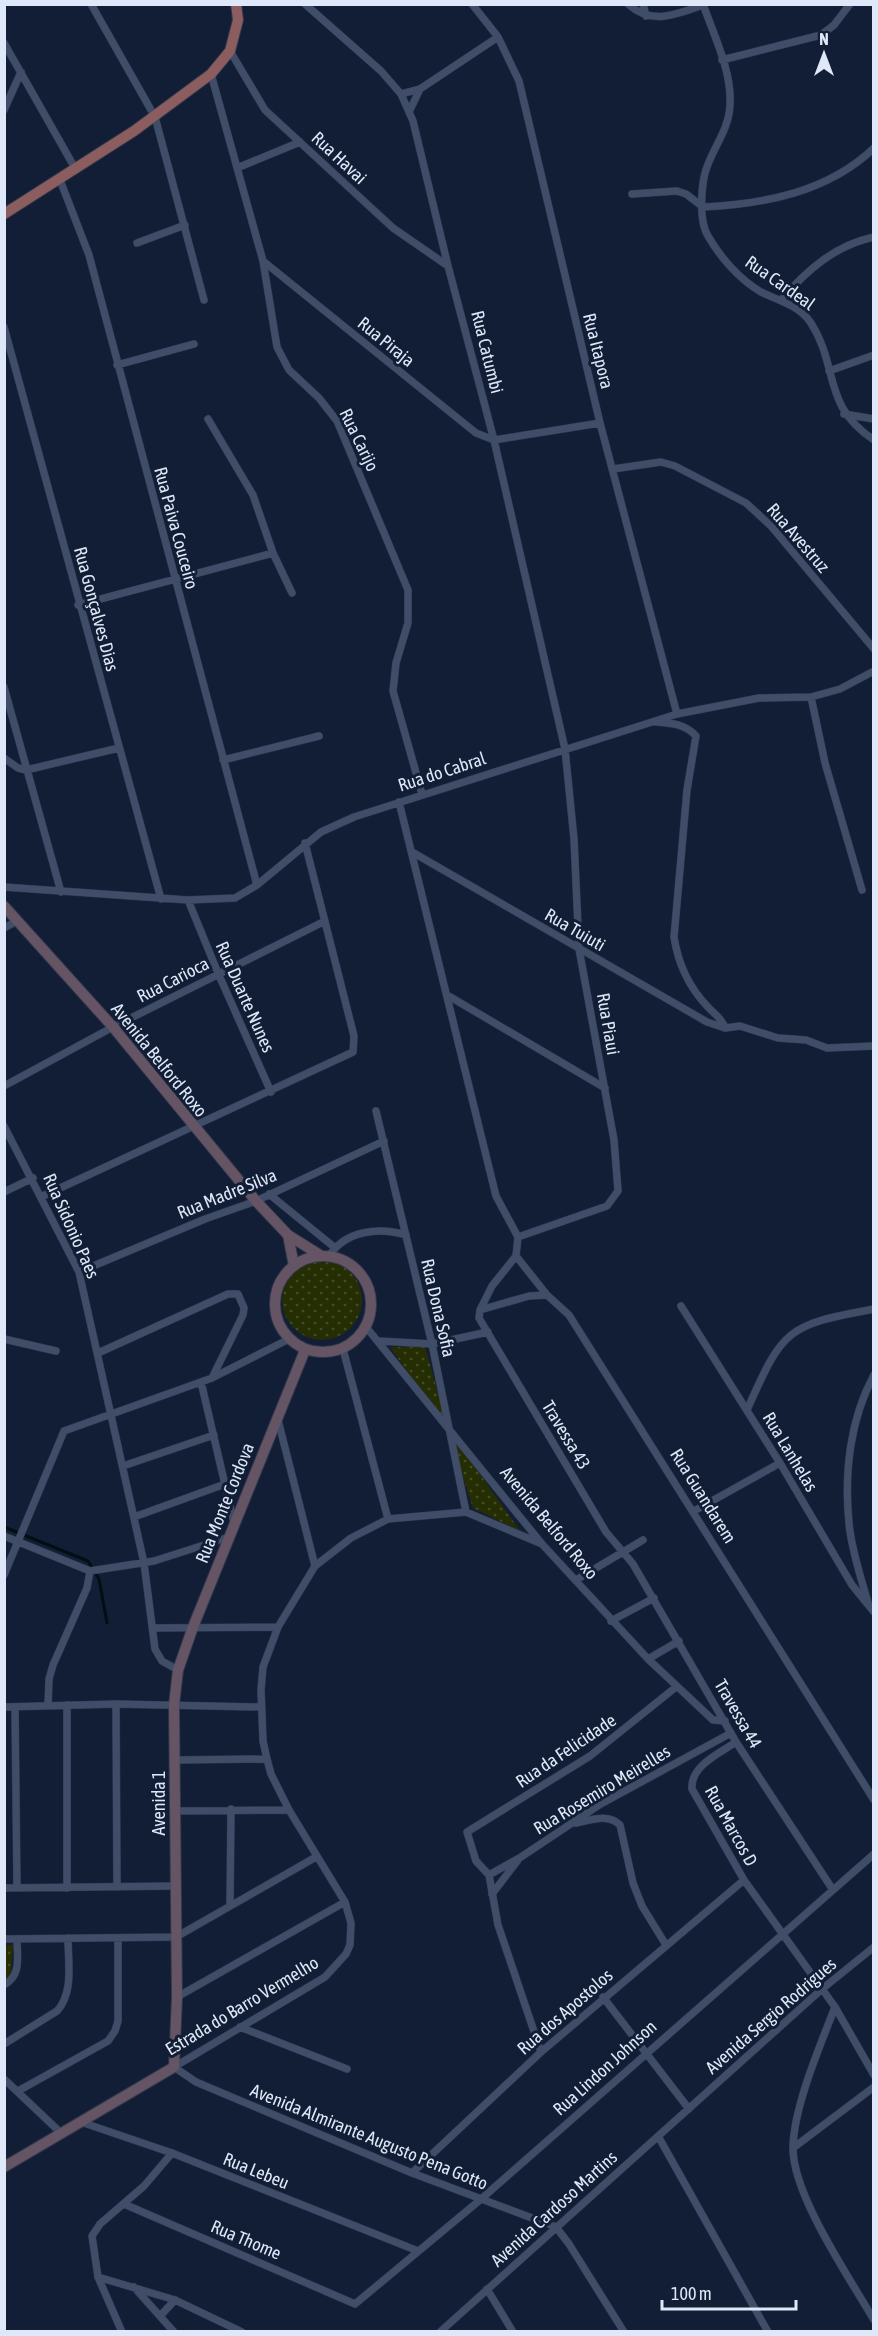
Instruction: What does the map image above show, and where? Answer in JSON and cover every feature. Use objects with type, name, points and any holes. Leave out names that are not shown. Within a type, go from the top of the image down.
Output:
[{"type":"main road","points":[[4,214],[76,170],[155,117],[212,74],[230,51],[238,20],[236,4]]},
{"type":"street","points":[[91,4],[155,117],[204,300]]},
{"type":"street","name":"Rua Catumbi","points":[[305,4],[381,70],[401,94],[409,112],[494,440],[565,749]]},
{"type":"street","name":"Rua Itapora","points":[[472,4],[498,37],[522,92],[600,423],[677,714]]},
{"type":"street","points":[[628,4],[646,16],[673,15],[703,5]]},
{"type":"street","points":[[644,4],[646,16]]},
{"type":"street","points":[[722,60],[821,35],[834,26],[850,4]]},
{"type":"street","name":"Rua Cardeal","points":[[703,5],[730,86],[730,107],[726,127],[705,174],[704,229],[730,266],[760,291],[801,311],[810,321],[829,371],[833,390],[844,414],[873,440]]},
{"type":"street","points":[[401,94],[420,89],[498,37]]},
{"type":"street","points":[[4,43],[76,170]]},
{"type":"street","name":"Rua Havai","points":[[230,51],[265,110],[393,228],[448,266]]},
{"type":"street","points":[[4,110],[21,72]]},
{"type":"street","name":"Rua Carijo","points":[[212,74],[263,261],[274,332],[282,359],[289,370],[319,398],[337,421],[408,590],[410,609],[408,623],[396,663],[393,691],[423,794]]},
{"type":"street","points":[[409,112],[420,89]]},
{"type":"street","points":[[237,168],[300,142]]},
{"type":"street","points":[[632,194],[677,191],[691,197],[703,207],[753,201],[816,187],[829,181],[873,148]]},
{"type":"street","name":"Rua Paiva Couceiro","points":[[60,180],[89,255],[257,885]]},
{"type":"street","points":[[137,243],[185,225]]},
{"type":"street","points":[[781,300],[817,264],[843,248],[873,237]]},
{"type":"street","name":"Rua Piraja","points":[[263,261],[465,427],[494,440]]},
{"type":"street","name":"Rua Gonçalves Dias","points":[[4,327],[23,389],[78,605],[161,899]]},
{"type":"street","points":[[117,365],[194,344]]},
{"type":"street","points":[[829,371],[873,356]]},
{"type":"street","points":[[844,414],[873,419]]},
{"type":"street","points":[[208,419],[247,482],[261,513],[273,553],[292,593]]},
{"type":"street","points":[[494,440],[600,423]]},
{"type":"street","name":"Rua Avestruz","points":[[613,469],[661,462],[675,466],[746,503],[771,526],[873,649]]},
{"type":"street","points":[[78,605],[273,553]]},
{"type":"street","name":"Rua do Cabral","points":[[188,900],[235,898],[257,885],[305,843],[337,823],[399,802],[677,714],[759,698],[811,697],[840,689],[873,671]]},
{"type":"street","points":[[4,687],[61,892]]},
{"type":"street","points":[[811,697],[825,763],[862,890]]},
{"type":"street","points":[[649,722],[675,723],[687,727],[696,736],[687,790],[674,937],[679,960],[691,985],[706,1005],[723,1021],[725,1028]]},
{"type":"street","points":[[223,760],[319,736]]},
{"type":"street","points":[[4,758],[18,768],[26,770],[119,748]]},
{"type":"street","name":"Rua Piaui","points":[[518,1237],[607,1206],[615,1199],[619,1181],[605,1088],[579,949],[572,816],[565,749]]},
{"type":"street","points":[[379,1341],[432,1344],[488,1332],[479,1318],[480,1310],[492,1286],[516,1256],[518,1237],[496,1196],[399,802]]},
{"type":"street","points":[[43,1196],[352,1054],[355,1049],[354,1036],[305,843]]},
{"type":"street","name":"Rua Tuiuti","points":[[412,852],[707,1023],[725,1028],[740,1026],[778,1038],[806,1040],[836,1048],[873,1046]]},
{"type":"street","points":[[4,887],[188,900]]},
{"type":"street","name":"Rua Duarte Nunes","points":[[188,900],[218,974],[271,1092]]},
{"type":"street","name":"Avenida Belford Roxo","points":[[4,906],[113,1027],[194,1128],[288,1235],[351,1264],[361,1273],[368,1286],[372,1306],[366,1327],[447,1424],[542,1544],[611,1621],[676,1687],[713,1720],[724,1721]]},
{"type":"street","points":[[4,928],[17,921]]},
{"type":"street","name":"Rua Carioca","points":[[4,1086],[113,1027],[325,921]]},
{"type":"street","points":[[447,995],[605,1088]]},
{"type":"street","name":"Rua Dona Sofia","points":[[376,1111],[432,1344],[466,1512]]},
{"type":"street","name":"Rua Sidonio Paes","points":[[4,1126],[43,1196],[80,1272],[144,1563],[158,1655],[162,1661],[178,1670]]},
{"type":"street","name":"Rua Madre Silva","points":[[80,1272],[205,1219],[256,1201],[384,1141]]},
{"type":"street","points":[[4,1192],[33,1178]]},
{"type":"street","points":[[269,1194],[328,1253]]},
{"type":"street","points":[[366,1327],[356,1340],[343,1349],[324,1353],[305,1350],[289,1339],[276,1316],[275,1302],[280,1283],[294,1266],[328,1253],[368,1231],[381,1229],[406,1235]]},
{"type":"street","points":[[288,1235],[294,1266]]},
{"type":"street","points":[[516,1256],[548,1295]]},
{"type":"street","points":[[98,1353],[228,1294],[238,1294],[244,1308],[243,1316],[212,1378]]},
{"type":"street","points":[[480,1310],[529,1296],[548,1295]]},
{"type":"street","name":"Rua Guandarem","points":[[548,1295],[558,1302],[580,1330],[873,1800]]},
{"type":"street","name":"Rua Lanhelas","points":[[681,1306],[780,1463],[852,1585],[873,1612]]},
{"type":"street","points":[[747,1410],[771,1356],[787,1336],[817,1320],[873,1309]]},
{"type":"street","name":"Travessa 43","points":[[488,1332],[606,1532],[621,1550]]},
{"type":"street","points":[[4,1339],[56,1351]]},
{"type":"street","points":[[4,1575],[64,1431],[212,1378],[289,1339]]},
{"type":"street","points":[[343,1349],[388,1519]]},
{"type":"street","name":"Rua Monte Cordova","points":[[178,1670],[192,1627],[305,1350]]},
{"type":"street","points":[[868,1604],[849,1523],[848,1480],[856,1414],[873,1376]]},
{"type":"street","points":[[201,1382],[234,1524]]},
{"type":"street","points":[[278,1417],[315,1566]]},
{"type":"street","points":[[123,1466],[214,1435]]},
{"type":"street","points":[[694,1511],[780,1463]]},
{"type":"street","points":[[134,1517],[225,1484]]},
{"type":"street","name":"Estrada do Barro Vermelho","points":[[7,2162],[81,2122],[325,1977],[346,1954],[351,1936],[349,1910],[316,1857],[274,1780],[267,1759],[261,1707],[263,1668],[278,1627],[315,1566],[351,1538],[388,1519],[466,1512],[542,1544]]},
{"type":"street","points":[[4,1536],[19,1538],[94,1570],[144,1563],[229,1537]]},
{"type":"street","points":[[576,1581],[621,1550],[643,1540]]},
{"type":"street","name":"Travessa 44","points":[[621,1550],[654,1598],[736,1742],[833,1890]]},
{"type":"street","points":[[48,1706],[49,1678],[53,1665],[94,1570]]},
{"type":"street","points":[[611,1621],[654,1598]]},
{"type":"street","points":[[154,1629],[278,1627]]},
{"type":"street","points":[[648,1659],[679,1641]]},
{"type":"street","name":"Avenida 1","points":[[174,2067],[177,1997],[174,1705],[178,1670]]},
{"type":"street","name":"Rua da Felicidade","points":[[489,1875],[476,1861],[467,1832],[590,1756],[676,1687]]},
{"type":"street","points":[[4,1707],[116,1704],[261,1707]]},
{"type":"street","points":[[116,1704],[117,1887]]},
{"type":"street","points":[[67,1706],[67,1888]]},
{"type":"street","points":[[15,1707],[17,1888]]},
{"type":"street","name":"Rua Rosemiro Meirelles","points":[[489,1875],[599,1805],[731,1733]]},
{"type":"street","name":"Rua Marcos D","points":[[736,1742],[698,1769],[691,1782],[692,1788],[744,1880],[835,2007],[873,2075]]},
{"type":"street","points":[[176,1760],[267,1759]]},
{"type":"street","points":[[230,1906],[231,1809]]},
{"type":"street","points":[[176,1811],[289,1810]]},
{"type":"street","points":[[573,1823],[607,1817],[614,1819],[620,1825],[633,1883],[642,1906],[666,1946]]},
{"type":"street","name":"Rua Lindon Johnson","points":[[355,2304],[480,2200],[873,1854]]},
{"type":"street","points":[[4,1940],[176,1937],[316,1857]]},
{"type":"street","points":[[492,1894],[520,1857]]},
{"type":"street","points":[[489,1875],[498,1925],[541,2052]]},
{"type":"street","name":"Rua dos Apostolos","points":[[412,2173],[603,1997],[744,1880]]},
{"type":"street","points":[[4,1888],[176,1886]]},
{"type":"street","points":[[177,1997],[345,1902]]},
{"type":"street","points":[[4,2044],[57,2011],[63,2004],[68,1987],[68,1938]]},
{"type":"street","points":[[18,2091],[108,2041],[115,2031],[118,2020],[118,1938]]},
{"type":"street","points":[[4,1985],[15,1977],[17,1940]]},
{"type":"street","name":"Avenida Sergio Rodrigues","points":[[688,2109],[822,1989],[873,1947]]},
{"type":"street","points":[[603,1997],[688,2109]]},
{"type":"street","points":[[835,2007],[800,2108],[793,2148],[798,2182],[805,2200],[873,2320]]},
{"type":"street","points":[[240,2027],[347,2069]]},
{"type":"street","name":"Avenida Almirante Augusto Pena Gotto","points":[[174,2067],[196,2082],[412,2173],[556,2227]]},
{"type":"street","points":[[4,2079],[61,2133]]},
{"type":"street","points":[[793,2148],[873,2087]]},
{"type":"street","name":"Avenida Cardoso Martins","points":[[440,2331],[688,2109]]},
{"type":"street","name":"Rua Lebeu","points":[[81,2122],[172,2154],[418,2251]]},
{"type":"street","points":[[657,2136],[768,2331]]},
{"type":"street","points":[[122,2331],[98,2277],[92,2236],[100,2224],[124,2204],[172,2154]]},
{"type":"street","name":"Rua Thome","points":[[124,2204],[355,2304]]},
{"type":"street","points":[[556,2227],[624,2331]]},
{"type":"street","points":[[98,2277],[175,2300],[242,2331]]},
{"type":"street","points":[[133,2286],[174,2331]]},
{"type":"street","points":[[487,2289],[513,2331]]},
{"type":"street","points":[[161,2315],[175,2300]]},
{"type":"green space","points":[[322,1260],[337,1263],[350,1272],[359,1285],[362,1300],[359,1315],[350,1328],[337,1337],[322,1340],[307,1337],[294,1328],[285,1315],[282,1300],[285,1285],[294,1272],[307,1263]]},
{"type":"green space","points":[[390,1347],[425,1347],[448,1429]]},
{"type":"green space","points":[[448,1429],[520,1531],[473,1508]]},
{"type":"green space","points":[[4,1945],[13,1945],[11,1975],[5,1979]]},
{"type":"waterway","points":[[4,1527],[88,1561],[99,1579],[107,1623]]}]
